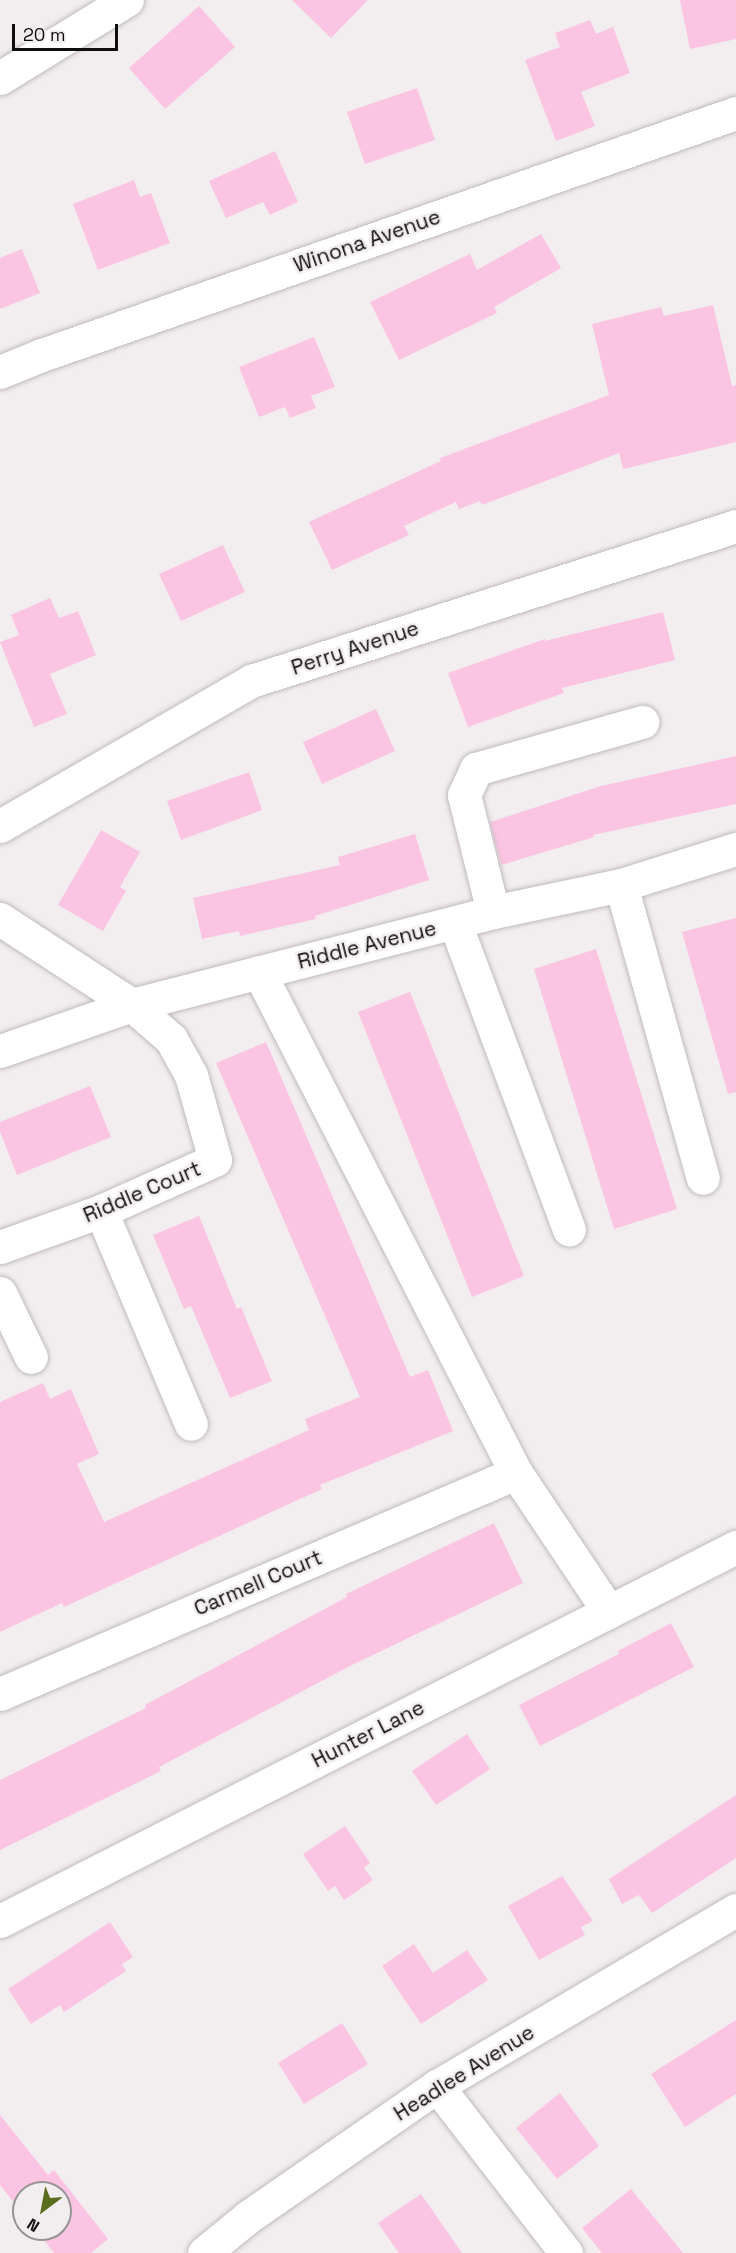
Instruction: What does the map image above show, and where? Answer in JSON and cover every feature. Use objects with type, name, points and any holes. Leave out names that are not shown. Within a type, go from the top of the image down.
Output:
[{"type":"street","points":[[0,78],[127,0]]},
{"type":"street","name":"Winona Avenue","points":[[0,372],[50,352],[736,113]]},
{"type":"street","name":"Perry Avenue","points":[[0,826],[251,681],[736,526]]},
{"type":"street","points":[[493,912],[464,795],[476,769],[642,722]]},
{"type":"street","name":"Riddle Avenue","points":[[0,1051],[132,1005],[493,912],[621,885],[736,849]]},
{"type":"street","points":[[621,885],[703,1178]]},
{"type":"street","points":[[0,919],[132,1005]]},
{"type":"street","points":[[455,923],[569,1230]]},
{"type":"street","points":[[259,972],[516,1473],[609,1612]]},
{"type":"street","name":"Riddle Court","points":[[0,1247],[101,1211],[215,1160],[191,1075],[171,1039],[132,1005]]},
{"type":"street","points":[[101,1211],[190,1424]]},
{"type":"street","points":[[0,1293],[31,1357]]},
{"type":"street","name":"Carmell Court","points":[[0,1694],[516,1473]]},
{"type":"street","name":"Hunter Lane","points":[[0,1921],[736,1547]]},
{"type":"street","name":"Headlee Avenue","points":[[204,2253],[248,2217],[437,2086],[736,1910]]},
{"type":"street","points":[[437,2086],[566,2253]]},
{"type":"building","points":[[292,0],[368,0],[331,38]]},
{"type":"building","points":[[680,0],[736,0],[736,39],[690,49]]},
{"type":"building","points":[[199,6],[235,47],[165,109],[129,68]]},
{"type":"building","points":[[590,20],[596,34],[613,27],[630,73],[581,92],[595,126],[556,141],[525,60],[560,47],[555,33]]},
{"type":"building","points":[[417,88],[435,140],[365,164],[347,112]]},
{"type":"building","points":[[275,151],[298,202],[270,215],[263,202],[226,218],[209,181]]},
{"type":"building","points":[[134,180],[140,197],[151,193],[170,243],[98,270],[73,204]]},
{"type":"building","points":[[541,234],[561,268],[494,307],[497,313],[399,360],[370,302],[470,254],[477,270]]},
{"type":"building","points":[[22,249],[40,293],[0,309],[0,258]]},
{"type":"building","points":[[713,305],[732,386],[736,385],[736,442],[623,469],[619,453],[482,505],[480,501],[459,509],[456,502],[404,526],[409,535],[332,570],[309,522],[441,461],[440,458],[609,395],[592,324],[661,307],[664,316]]},
{"type":"building","points":[[314,337],[335,387],[311,396],[316,408],[290,418],[285,407],[259,417],[239,367]]},
{"type":"building","points":[[223,545],[245,592],[181,621],[159,574]]},
{"type":"building","points":[[50,598],[59,618],[78,611],[96,655],[50,674],[67,714],[34,727],[0,642],[19,635],[11,615]]},
{"type":"building","points":[[663,612],[675,660],[562,688],[564,693],[468,727],[448,673],[545,639],[545,641]]},
{"type":"building","points":[[376,709],[395,751],[322,784],[303,742]]},
{"type":"building","points":[[736,756],[736,804],[593,835],[594,837],[501,865],[490,822],[601,786]]},
{"type":"building","points":[[249,772],[262,810],[181,840],[167,801]]},
{"type":"building","points":[[101,830],[140,852],[120,887],[126,891],[103,931],[58,905]]},
{"type":"building","points":[[415,834],[429,880],[315,916],[316,919],[240,936],[239,931],[202,939],[193,898],[340,865],[338,857]]},
{"type":"building","points":[[736,918],[736,1092],[728,1094],[682,932]]},
{"type":"building","points":[[596,949],[677,1209],[614,1229],[534,969]]},
{"type":"building","points":[[410,992],[524,1276],[472,1297],[358,1012]]},
{"type":"building","points":[[266,1042],[410,1377],[428,1370],[453,1431],[320,1485],[322,1489],[64,1607],[62,1603],[0,1632],[0,1402],[43,1383],[50,1399],[71,1389],[99,1454],[77,1464],[104,1522],[309,1430],[305,1419],[360,1397],[216,1063]]},
{"type":"building","points":[[90,1086],[111,1137],[17,1175],[0,1132],[0,1122]]},
{"type":"building","points":[[199,1216],[237,1309],[241,1307],[272,1381],[230,1398],[191,1306],[184,1309],[153,1235]]},
{"type":"building","points":[[494,1523],[523,1583],[350,1666],[159,1767],[161,1771],[0,1850],[0,1780],[146,1708],[145,1705],[347,1597],[346,1594]]},
{"type":"building","points":[[671,1623],[694,1667],[540,1746],[519,1705],[619,1654],[618,1651]]},
{"type":"building","points":[[467,1734],[490,1769],[436,1805],[412,1771]]},
{"type":"building","points":[[736,1795],[736,1858],[652,1913],[639,1895],[622,1904],[609,1879]]},
{"type":"building","points":[[345,1826],[370,1863],[364,1868],[373,1880],[344,1900],[335,1886],[328,1891],[303,1854]]},
{"type":"building","points":[[562,1876],[593,1921],[581,1927],[585,1935],[539,1960],[508,1906]]},
{"type":"building","points":[[110,1922],[133,1957],[122,1964],[126,1971],[64,2012],[60,2005],[31,2024],[8,1989]]},
{"type":"building","points":[[414,1944],[433,1973],[467,1950],[488,1980],[421,2024],[382,1966]]},
{"type":"building","points":[[736,2020],[736,2094],[685,2127],[651,2074]]},
{"type":"building","points":[[342,2023],[368,2064],[304,2104],[278,2063]]},
{"type":"building","points":[[560,2093],[599,2146],[557,2179],[516,2128]]},
{"type":"building","points":[[0,2115],[48,2175],[54,2170],[63,2181],[12,2181],[12,2200],[0,2185]]},
{"type":"building","points":[[631,2189],[683,2253],[602,2253],[582,2228]]},
{"type":"building","points":[[72,2193],[108,2239],[91,2253],[54,2253],[44,2241],[72,2241]]},
{"type":"building","points":[[421,2194],[462,2253],[399,2253],[378,2223]]}]
